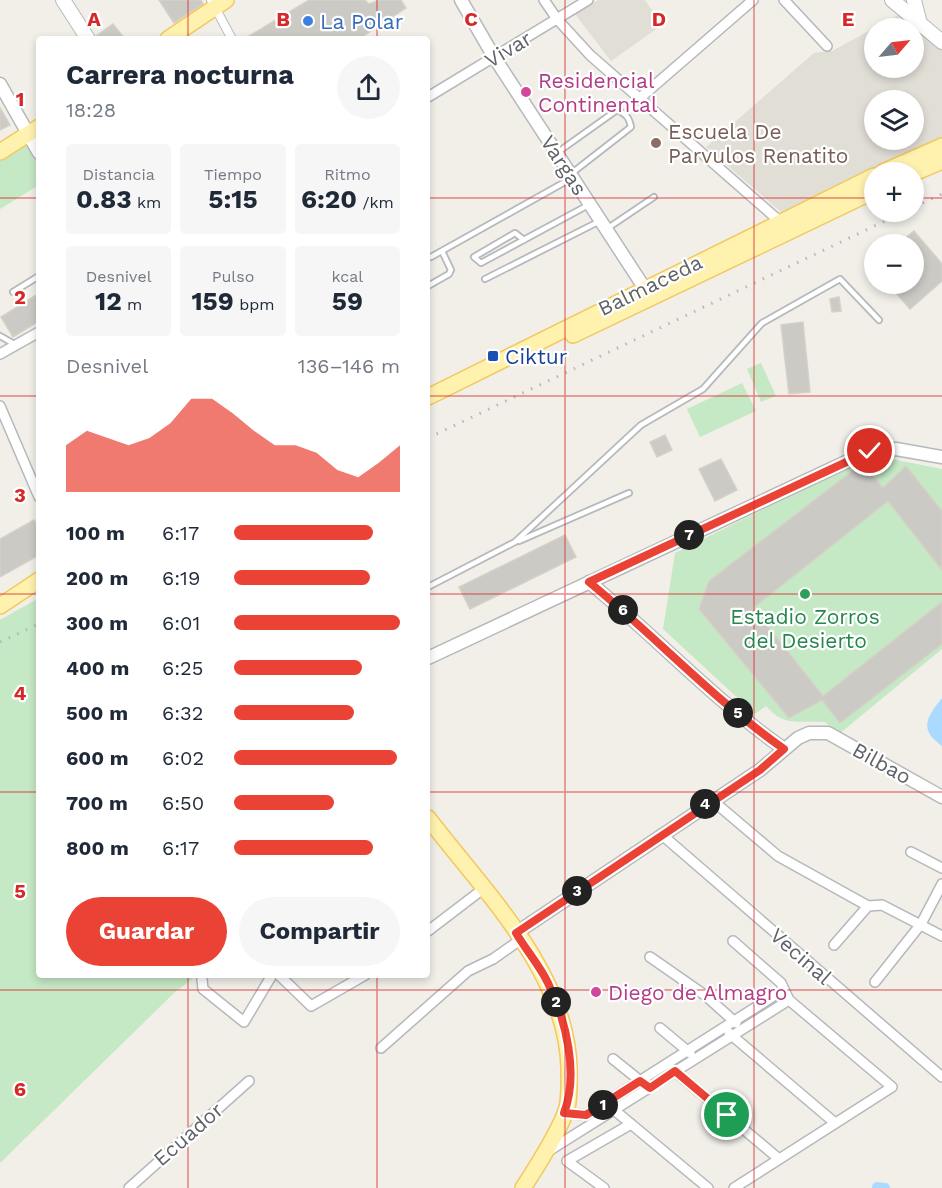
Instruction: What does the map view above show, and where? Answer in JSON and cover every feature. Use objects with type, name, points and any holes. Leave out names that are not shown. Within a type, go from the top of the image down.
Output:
[{"type":"main road","points":[[63,0],[86,36]]},
{"type":"main road","points":[[892,0],[913,18]]},
{"type":"main road","points":[[915,0],[919,18]]},
{"type":"main road","points":[[172,36],[217,2]]},
{"type":"main road","points":[[924,27],[942,42]]},
{"type":"main road","points":[[0,152],[34,131]]},
{"type":"main road","points":[[906,162],[942,146]]},
{"type":"main road","points":[[924,168],[942,160]]},
{"type":"main road","name":"Balmaceda","points":[[430,396],[786,226],[864,182]]},
{"type":"main road","name":"Balmaceda","points":[[786,226],[864,195]]},
{"type":"main road","points":[[3,599],[36,582]]},
{"type":"main road","points":[[3,599],[36,587]]},
{"type":"main road","points":[[430,823],[518,936],[547,981],[564,1027],[570,1086],[564,1113],[523,1188]]},
{"type":"street","name":"Vargas","points":[[461,0],[494,57],[647,293]]},
{"type":"street","points":[[544,0],[557,19],[590,55],[786,226]]},
{"type":"street","name":"Vivar","points":[[430,96],[588,0]]},
{"type":"street","points":[[640,98],[753,0]]},
{"type":"street","points":[[784,0],[826,46]]},
{"type":"street","points":[[217,2],[231,36]]},
{"type":"street","points":[[0,84],[34,131]]},
{"type":"street","points":[[0,354],[36,334]]},
{"type":"street","points":[[0,406],[36,490]]},
{"type":"street","points":[[430,657],[863,454],[896,449],[942,457]]},
{"type":"street","points":[[381,1048],[468,971],[494,958],[518,936],[661,834],[760,770],[784,749],[755,729],[642,625],[589,582]]},
{"type":"street","name":"Bilbao","points":[[784,749],[798,738],[821,732],[828,733],[942,797]]},
{"type":"street","points":[[712,800],[778,856],[868,906],[882,905],[942,936]]},
{"type":"street","name":"Vecinal","points":[[661,834],[942,1077]]},
{"type":"street","points":[[911,852],[942,868]]},
{"type":"street","points":[[875,982],[921,924],[942,884]]},
{"type":"street","points":[[430,929],[483,889]]},
{"type":"street","points":[[834,945],[868,906]]},
{"type":"street","points":[[733,941],[781,982],[789,1000],[892,1087],[734,1188]]},
{"type":"street","points":[[650,957],[706,996],[742,1029]]},
{"type":"street","points":[[201,979],[203,989],[244,1022],[270,978]]},
{"type":"street","points":[[282,978],[311,1006],[360,978]]},
{"type":"street","points":[[564,1113],[586,1115],[783,990]]},
{"type":"street","points":[[541,1156],[789,1000]]},
{"type":"street","points":[[660,1028],[696,1058]]},
{"type":"street","points":[[722,1028],[835,1123]]},
{"type":"street","points":[[613,1059],[650,1088]]},
{"type":"street","points":[[666,1064],[779,1159]]},
{"type":"street","name":"Ecuador","points":[[129,1188],[249,1081]]},
{"type":"street","points":[[604,1104],[708,1188]]},
{"type":"street","points":[[604,1188],[567,1161],[631,1124]]},
{"type":"street","points":[[556,1130],[572,1137]]},
{"type":"lane","points":[[430,257],[571,176],[631,127],[630,119],[625,113],[617,110],[556,154]]},
{"type":"lane","points":[[485,279],[603,225],[654,197]]},
{"type":"lane","points":[[524,240],[515,232],[474,257],[481,263],[524,240],[590,204]]},
{"type":"lane","points":[[430,285],[451,270],[442,251]]},
{"type":"lane","points":[[13,292],[36,278]]},
{"type":"lane","points":[[515,542],[641,425],[704,389],[762,323],[840,279],[879,320]]},
{"type":"lane","points":[[0,336],[16,345]]},
{"type":"lane","points":[[430,586],[515,542],[630,493]]},
{"type":"shaded area","points":[[598,0],[645,0],[662,25],[611,61],[575,14]]},
{"type":"shaded area","points":[[900,14],[905,18],[893,18]]},
{"type":"shaded area","points":[[864,33],[864,78],[924,78],[924,34],[942,49],[942,142],[902,162],[864,162],[864,181],[789,219],[706,147],[814,53],[832,51]]},
{"type":"green space","points":[[27,140],[36,155],[36,187],[0,209],[0,157]]},
{"type":"green space","points":[[761,363],[776,396],[761,402],[747,369]]},
{"type":"green space","points":[[742,383],[756,411],[700,437],[687,409]]},
{"type":"green space","name":"Estadio Zorros del Desierto","points":[[886,458],[942,469],[942,649],[839,734],[825,722],[800,722],[780,718],[766,706],[755,714],[663,629],[675,553],[865,459]]},
{"type":"green space","points":[[36,600],[36,978],[193,978],[174,993],[0,1163],[0,620]]},
{"type":"water","points":[[942,698],[942,746],[930,734],[927,723],[932,711]]},
{"type":"building","points":[[159,0],[201,0],[203,4],[174,23]]},
{"type":"building","name":"La Polar","points":[[309,0],[365,0],[369,4],[380,0],[401,0],[406,8],[364,36],[249,36]]},
{"type":"building","points":[[113,24],[123,36],[96,36]]},
{"type":"building","points":[[0,108],[10,125],[0,130]]},
{"type":"building","points":[[924,243],[942,264],[942,281],[910,309],[897,294],[924,294]]},
{"type":"building","points":[[36,295],[36,323],[13,337],[1,317]]},
{"type":"building","points":[[839,297],[841,311],[832,312],[830,299]]},
{"type":"building","points":[[803,322],[810,392],[789,394],[781,325]]},
{"type":"building","points":[[665,435],[672,450],[657,457],[650,442]]},
{"type":"building","points":[[721,459],[737,490],[715,501],[699,469]]},
{"type":"building","points":[[863,463],[883,488],[906,466],[942,511],[942,570],[888,501],[753,608],[823,696],[942,602],[942,644],[840,723],[822,700],[789,718],[699,609],[709,581]]},
{"type":"building","points":[[34,520],[36,523],[36,557],[0,577],[0,539]]},
{"type":"building","points":[[565,535],[576,557],[470,609],[459,587]]},
{"type":"waterway","points":[[877,1187],[885,1188]]},
{"type":"railway","points":[[924,202],[942,194]]},
{"type":"railway","points":[[430,437],[883,222]]},
{"type":"railway","points":[[0,642],[36,625]]},
{"type":"place","name":"La Polar","points":[[308,21]]},
{"type":"place","name":"Residencial Continental","points":[[526,92]]},
{"type":"place","name":"Escuela De Parvulos Renatito","points":[[656,143]]},
{"type":"place","name":"Ciktur","points":[[493,356]]},
{"type":"place","name":"Estadio Zorros del Desierto","points":[[805,594]]},
{"type":"place","name":"Diego de Almagro","points":[[596,992]]},
{"type":"route","points":[[727,1115],[675,1071],[650,1088],[640,1081],[586,1115],[564,1113],[570,1086],[569,1056],[564,1027],[547,981],[516,933],[760,770],[784,749],[755,729],[642,625],[589,582],[870,451]]}]
